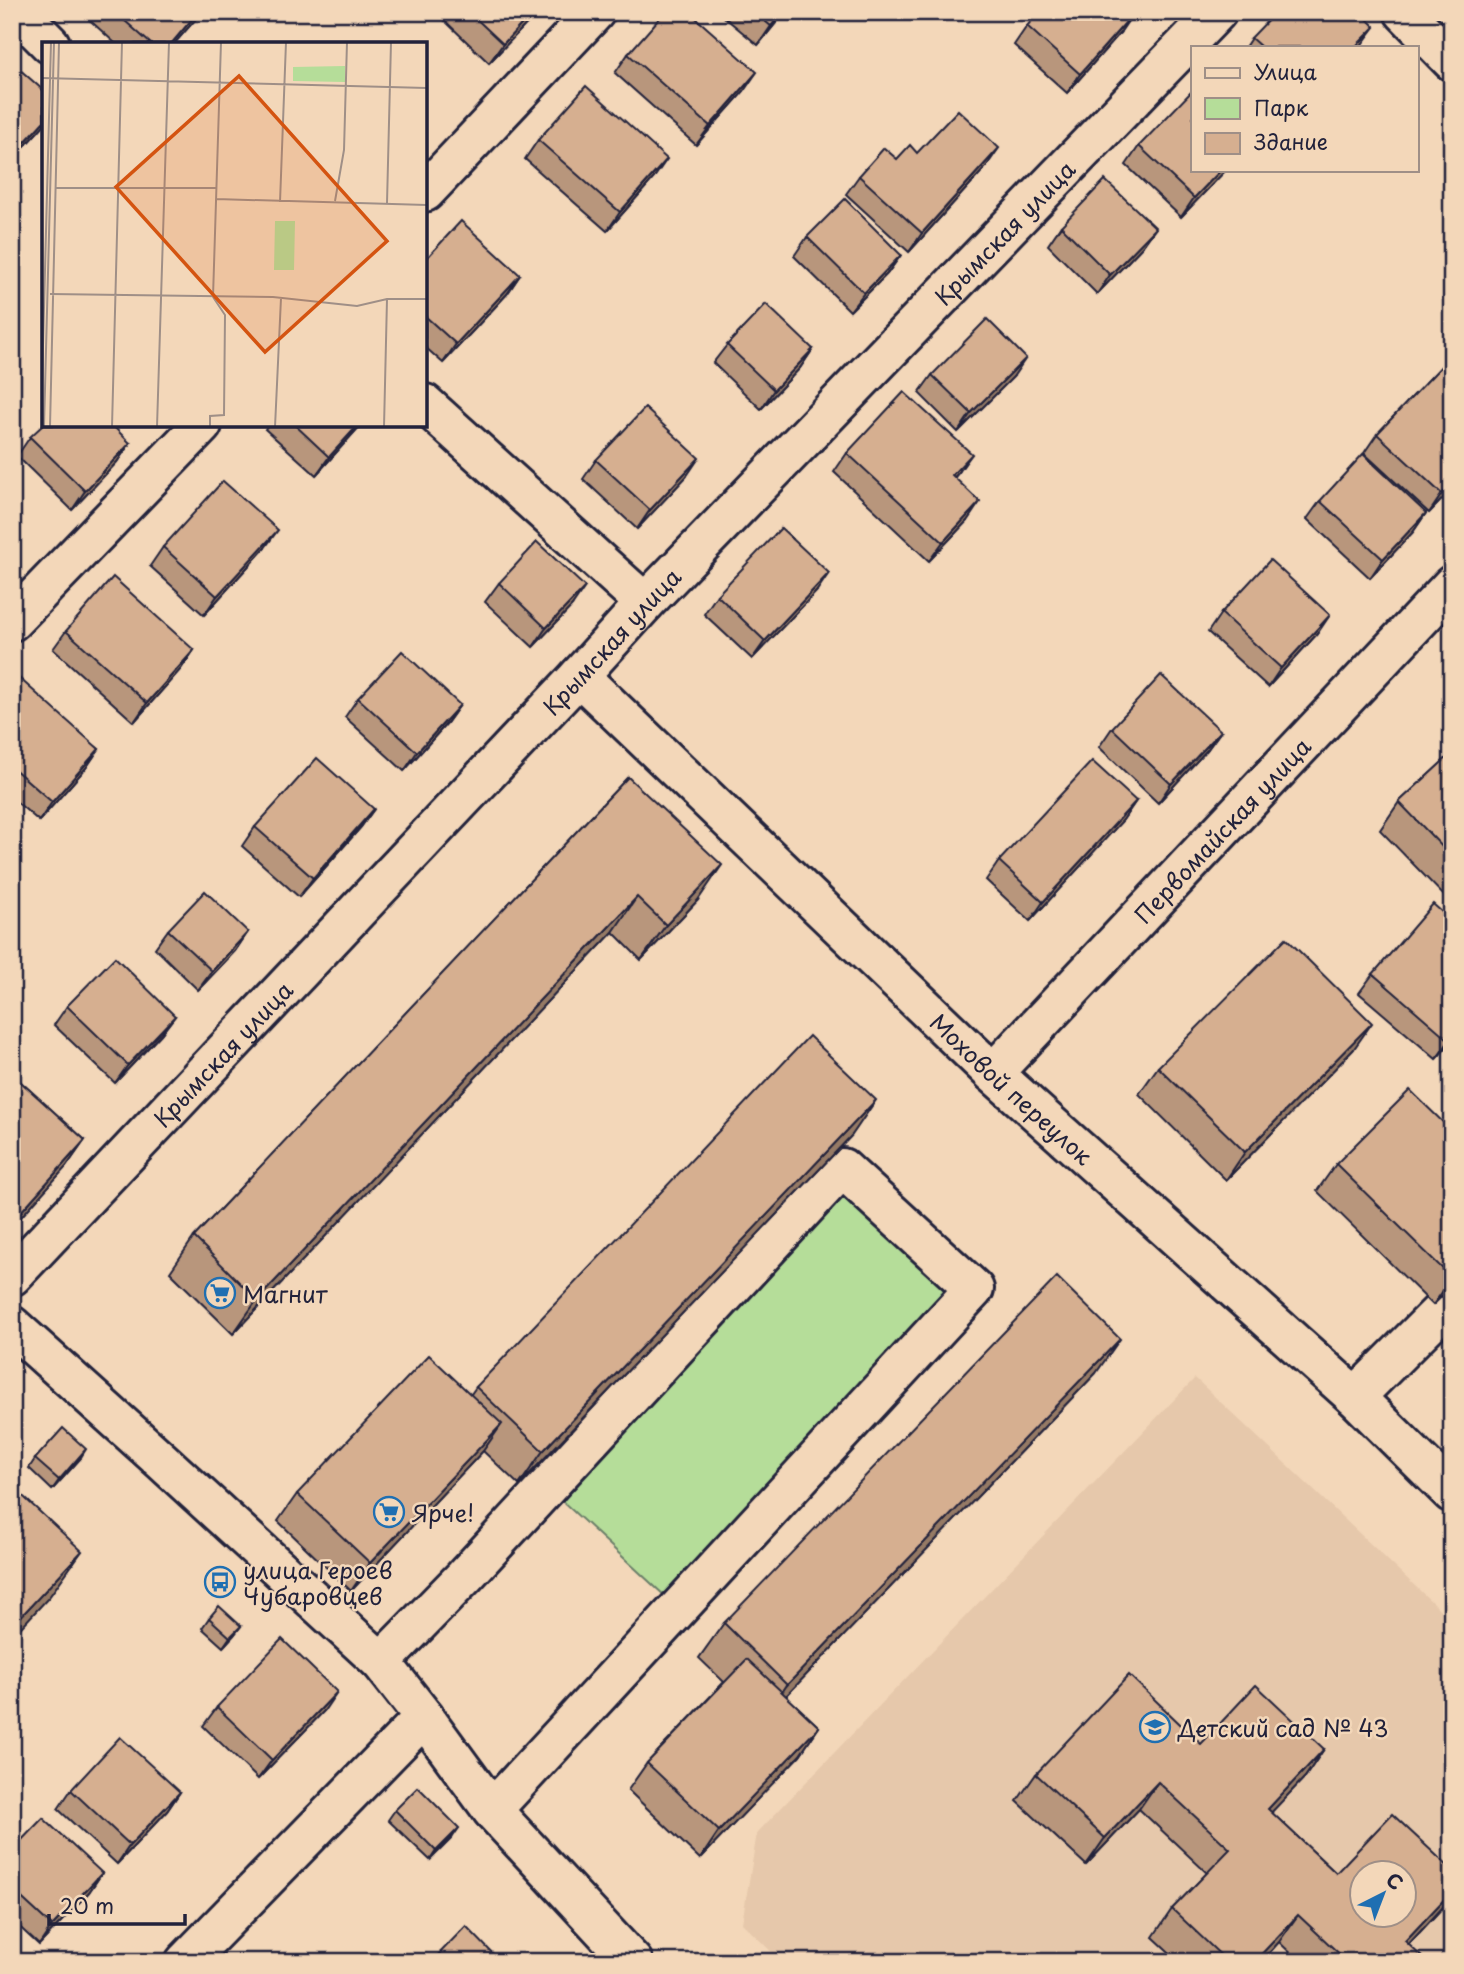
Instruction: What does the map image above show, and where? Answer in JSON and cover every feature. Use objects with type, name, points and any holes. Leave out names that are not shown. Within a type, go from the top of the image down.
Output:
[{"type":"street","points":[[18,12],[48,42]]},
{"type":"street","points":[[427,190],[595,12]]},
{"type":"street","name":"Крымская улица","points":[[12,1276],[645,603],[1217,12]]},
{"type":"street","points":[[1404,12],[1452,61]]},
{"type":"street","points":[[427,406],[645,603]]},
{"type":"street","points":[[12,621],[200,427]]},
{"type":"street","name":"Первомайская улица","points":[[993,1073],[1452,585]]},
{"type":"street","name":"Моховой переулок","points":[[579,676],[993,1073],[1355,1397],[1452,1493]]},
{"type":"street","points":[[381,1662],[464,1577],[842,1168],[974,1289],[492,1810]]},
{"type":"street","points":[[1355,1397],[1452,1300]]},
{"type":"street","points":[[12,1326],[381,1662],[492,1810],[633,1962]]},
{"type":"street","points":[[185,1962],[424,1717]]},
{"type":"shaded area","name":"Детский сад № 43","points":[[1195,1378],[1452,1621],[1452,1962],[782,1962],[742,1923],[757,1833]]},
{"type":"green space","points":[[842,1168],[973,1289],[678,1608],[547,1487]]},
{"type":"building","points":[[115,12],[198,12],[173,42],[149,42]]},
{"type":"building","points":[[469,12],[533,12],[503,44]]},
{"type":"building","points":[[665,12],[689,12],[757,72],[710,126],[628,54]]},
{"type":"building","points":[[754,12],[783,12],[771,26]]},
{"type":"building","points":[[1039,12],[1133,14],[1080,74],[1027,26]]},
{"type":"building","points":[[1276,12],[1360,12],[1375,27],[1356,46],[1260,46],[1251,38]]},
{"type":"building","points":[[17,67],[42,89],[42,123],[23,144],[12,134],[12,73]]},
{"type":"building","points":[[586,86],[667,159],[620,212],[538,140]]},
{"type":"building","points":[[1191,92],[1191,172],[1219,172],[1194,198],[1139,146]]},
{"type":"building","points":[[958,110],[999,148],[922,233],[859,176],[884,148],[897,159],[910,145],[917,153]]},
{"type":"building","points":[[1105,180],[1156,228],[1110,275],[1061,226]]},
{"type":"building","points":[[845,199],[901,255],[864,293],[807,237]]},
{"type":"building","points":[[461,221],[520,275],[456,344],[427,318],[427,258]]},
{"type":"building","points":[[766,304],[813,349],[774,390],[727,345]]},
{"type":"building","points":[[987,319],[1026,358],[971,413],[932,375]]},
{"type":"building","points":[[1452,355],[1452,484],[1442,494],[1377,434]]},
{"type":"building","points":[[904,392],[972,454],[952,475],[980,502],[943,542],[847,453]]},
{"type":"building","points":[[645,408],[699,458],[650,510],[596,460]]},
{"type":"building","points":[[42,426],[114,427],[130,443],[85,491],[30,437]]},
{"type":"building","points":[[297,427],[356,427],[329,457]]},
{"type":"building","points":[[1363,454],[1426,513],[1383,559],[1320,501]]},
{"type":"building","points":[[223,481],[278,530],[217,596],[163,547]]},
{"type":"building","points":[[781,528],[829,573],[765,641],[717,595]]},
{"type":"building","points":[[537,542],[585,587],[546,628],[499,583]]},
{"type":"building","points":[[1270,560],[1330,615],[1281,668],[1221,613]]},
{"type":"building","points":[[113,577],[194,650],[147,703],[66,631]]},
{"type":"building","points":[[402,651],[460,705],[417,752],[358,698]]},
{"type":"building","points":[[1161,675],[1221,731],[1171,784],[1112,728]]},
{"type":"building","points":[[18,677],[99,749],[52,802],[12,767],[12,683]]},
{"type":"building","points":[[1452,753],[1452,857],[1399,802]]},
{"type":"building","points":[[317,758],[374,809],[313,878],[255,827]]},
{"type":"building","points":[[1092,761],[1136,801],[1043,902],[999,861]]},
{"type":"building","points":[[628,777],[722,865],[666,925],[637,897],[257,1300],[194,1237]]},
{"type":"building","points":[[205,891],[248,932],[212,971],[168,930]]},
{"type":"building","points":[[1433,904],[1452,921],[1452,1037],[1449,1040],[1373,974]]},
{"type":"building","points":[[1286,938],[1372,1023],[1245,1152],[1158,1067]]},
{"type":"building","points":[[115,957],[175,1016],[128,1065],[67,1006]]},
{"type":"building","points":[[809,1036],[876,1100],[543,1451],[476,1387]]},
{"type":"building","points":[[12,1074],[85,1140],[18,1215],[12,1210]]},
{"type":"building","points":[[1410,1090],[1452,1131],[1452,1278],[1336,1164]]},
{"type":"building","points":[[1057,1277],[1120,1339],[787,1685],[724,1623]]},
{"type":"building","points":[[429,1355],[502,1424],[370,1563],[297,1494]]},
{"type":"building","points":[[63,1428],[86,1449],[59,1480],[35,1459]]},
{"type":"building","points":[[12,1486],[82,1551],[12,1626]]},
{"type":"building","points":[[219,1606],[241,1626],[230,1637],[209,1618]]},
{"type":"building","points":[[282,1639],[337,1692],[272,1760],[217,1707]]},
{"type":"building","points":[[747,1659],[819,1727],[719,1831],[647,1763]]},
{"type":"building","points":[[1129,1675],[1201,1744],[1256,1685],[1324,1749],[1268,1809],[1336,1873],[1348,1860],[1348,1928],[1417,1928],[1405,1941],[1427,1962],[1348,1962],[1298,1915],[1254,1962],[1228,1962],[1172,1909],[1230,1849],[1158,1782],[1105,1838],[1036,1774]]},
{"type":"building","points":[[120,1737],[180,1792],[130,1845],[71,1790]]},
{"type":"building","points":[[418,1787],[459,1828],[436,1851],[395,1810]]},
{"type":"building","points":[[1392,1814],[1452,1870],[1452,1891],[1418,1927],[1418,1858],[1350,1858]]},
{"type":"building","points":[[43,1818],[102,1873],[52,1926],[12,1889],[12,1850]]},
{"type":"building","points":[[466,1926],[501,1962],[431,1962]]},
{"type":"place","name":"Магнит","points":[[220,1293]]},
{"type":"place","name":"Ярче!","points":[[389,1512]]},
{"type":"place","name":"улица Героев Чубаровцев","points":[[220,1582]]},
{"type":"place","name":"Детский сад № 43","points":[[1155,1727]]}]
